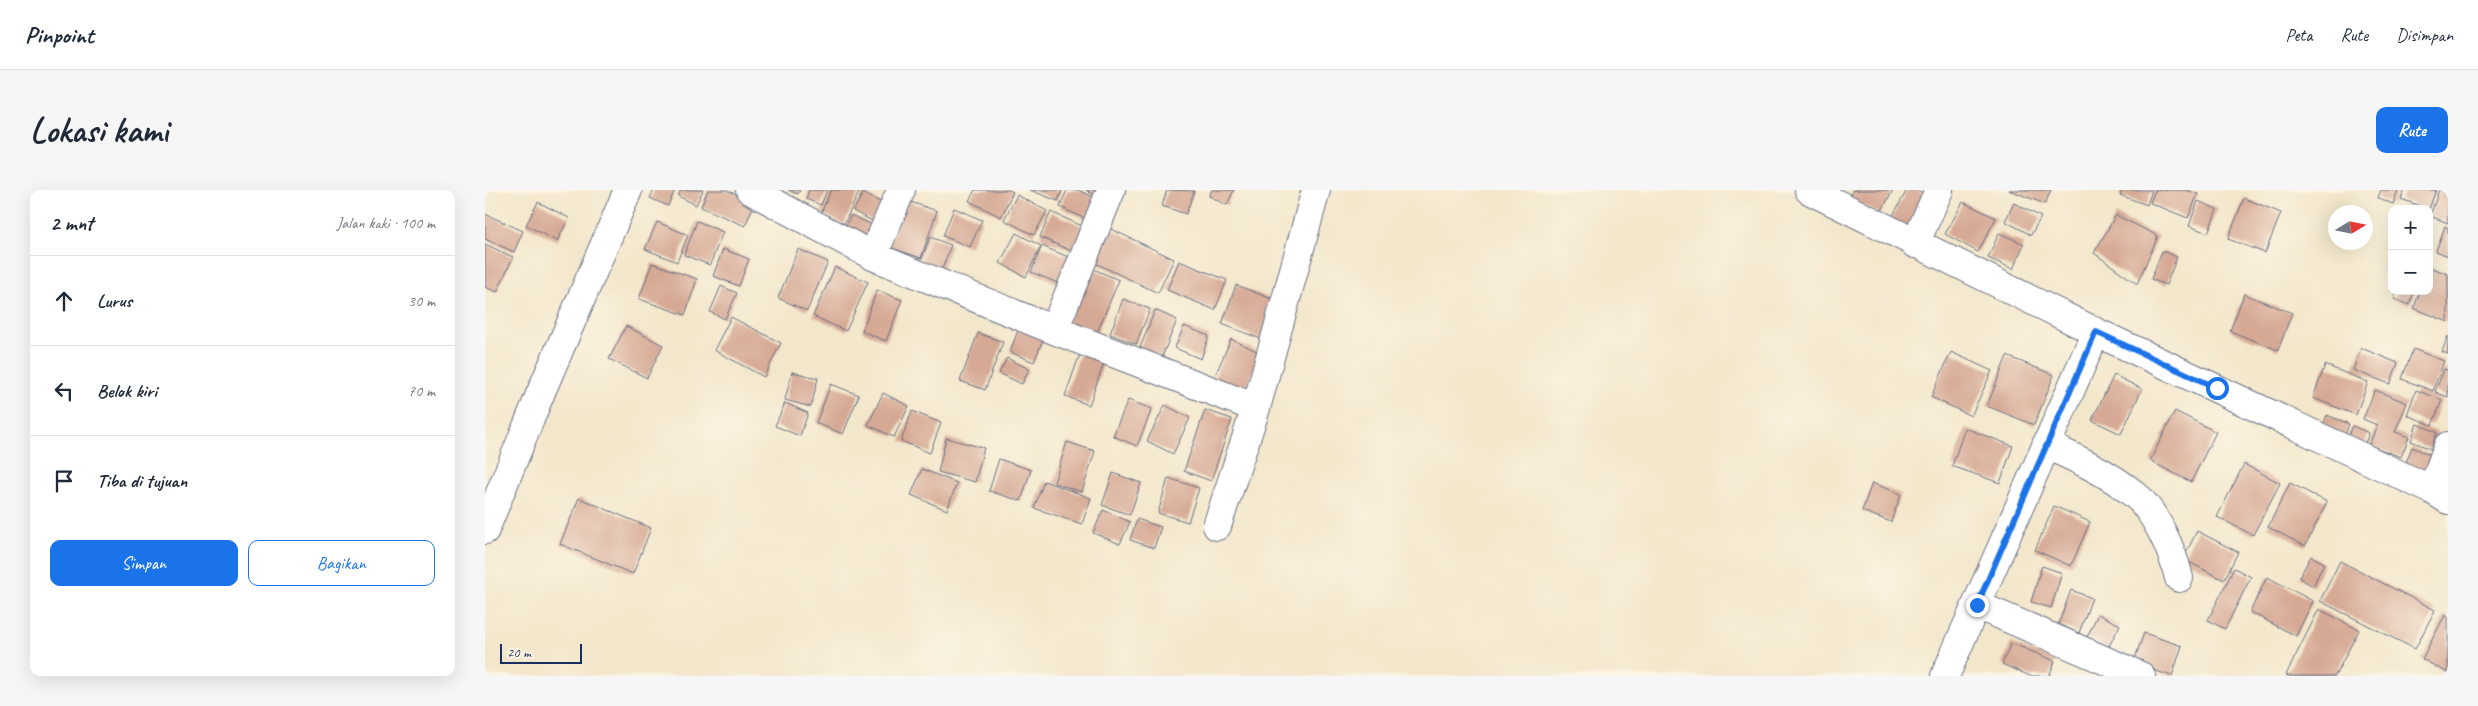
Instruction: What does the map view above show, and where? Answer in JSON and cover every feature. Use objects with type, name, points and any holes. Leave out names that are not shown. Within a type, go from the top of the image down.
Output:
[{"type":"street","points":[[485,530],[541,392],[628,190]]},
{"type":"street","points":[[873,256],[901,190]]},
{"type":"street","points":[[1053,330],[1111,190]]},
{"type":"street","points":[[1809,190],[2096,332],[2440,495],[2448,446]]},
{"type":"street","points":[[1915,244],[1939,190]]},
{"type":"street","points":[[755,191],[873,256],[1053,330],[1256,408]]},
{"type":"street","points":[[1217,526],[1256,408],[1308,193]]},
{"type":"street","points":[[1945,676],[2096,332]]},
{"type":"street","points":[[2046,445],[2074,458],[2135,495],[2157,524],[2174,557],[2179,578]]},
{"type":"street","points":[[1977,605],[2141,676]]},
{"type":"building","points":[[654,190],[675,190],[668,206],[650,198]]},
{"type":"building","points":[[681,190],[703,190],[696,205],[678,196]]},
{"type":"building","points":[[708,190],[726,190],[755,202],[745,226],[701,207]]},
{"type":"building","points":[[788,190],[800,190],[798,194]]},
{"type":"building","points":[[809,190],[827,190],[821,205],[806,199]]},
{"type":"building","points":[[831,190],[860,190],[844,224],[821,213]]},
{"type":"building","points":[[975,190],[1009,190],[1013,192],[1001,217],[969,201]]},
{"type":"building","points":[[1030,190],[1062,190],[1058,201]]},
{"type":"building","points":[[1067,190],[1078,190],[1100,200],[1090,221],[1060,207]]},
{"type":"building","points":[[1086,190],[1099,190],[1096,196]]},
{"type":"building","points":[[1167,190],[1194,191],[1186,214],[1162,206]]},
{"type":"building","points":[[1212,190],[1234,190],[1227,205],[1209,196]]},
{"type":"building","points":[[1853,190],[1893,190],[1880,214],[1849,198]]},
{"type":"building","points":[[1907,190],[1917,190],[1932,198],[1913,231],[1891,219]]},
{"type":"building","points":[[2009,190],[2051,190],[2045,204]]},
{"type":"building","points":[[2122,190],[2152,190],[2147,205],[2120,195]]},
{"type":"building","points":[[2155,190],[2186,190],[2198,194],[2188,218],[2150,203]]},
{"type":"building","points":[[2381,190],[2398,190],[2393,204],[2378,198]]},
{"type":"building","points":[[2405,190],[2436,190],[2430,205],[2418,205],[2401,199]]},
{"type":"building","points":[[2439,190],[2448,190],[2448,223],[2433,217],[2433,207]]},
{"type":"building","points":[[863,193],[886,205],[876,223],[853,211]]},
{"type":"building","points":[[1017,195],[1047,211],[1034,235],[1004,220]]},
{"type":"building","points":[[2244,198],[2281,213],[2265,253],[2228,239]]},
{"type":"building","points":[[905,200],[937,211],[921,258],[889,247]]},
{"type":"building","points":[[2198,201],[2217,209],[2208,233],[2189,226]]},
{"type":"building","points":[[538,202],[569,218],[557,241],[526,225]]},
{"type":"building","points":[[1963,202],[1996,218],[1978,252],[1945,234]]},
{"type":"building","points":[[2014,203],[2041,217],[2031,235],[2005,221]]},
{"type":"building","points":[[954,208],[982,220],[970,247],[943,236]]},
{"type":"building","points":[[1051,212],[1089,229],[1078,254],[1040,237]]},
{"type":"building","points":[[485,214],[523,231],[514,252],[485,239]]},
{"type":"building","points":[[851,215],[879,228],[871,248],[842,234]]},
{"type":"building","points":[[2116,215],[2158,236],[2137,284],[2094,253]]},
{"type":"building","points":[[697,221],[723,232],[710,265],[684,255]]},
{"type":"building","points":[[657,222],[688,235],[677,262],[645,249]]},
{"type":"building","points":[[2445,226],[2448,228],[2448,256],[2436,251]]},
{"type":"building","points":[[1109,228],[1174,259],[1158,293],[1093,262]]},
{"type":"building","points":[[1016,233],[1041,246],[1026,277],[1000,263]]},
{"type":"building","points":[[1999,233],[2024,244],[2013,269],[1988,258]]},
{"type":"building","points":[[930,237],[951,245],[941,272],[920,264]]},
{"type":"building","points":[[485,244],[513,257],[497,292],[485,287]]},
{"type":"building","points":[[1042,246],[1078,261],[1067,287],[1031,272]]},
{"type":"building","points":[[723,249],[749,259],[739,286],[713,276]]},
{"type":"building","points":[[798,249],[828,262],[807,311],[778,298]]},
{"type":"building","points":[[2162,251],[2177,257],[2166,285],[2151,279]]},
{"type":"building","points":[[1179,261],[1227,280],[1215,310],[1167,290]]},
{"type":"building","points":[[652,263],[697,279],[685,315],[639,299]]},
{"type":"building","points":[[835,267],[868,282],[846,331],[813,316]]},
{"type":"building","points":[[1091,268],[1119,280],[1096,335],[1067,322]]},
{"type":"building","points":[[2433,268],[2448,274],[2448,322],[2414,308],[2419,295],[2433,295]]},
{"type":"building","points":[[1236,285],[1277,301],[1261,339],[1222,324]]},
{"type":"building","points":[[721,286],[737,293],[725,319],[710,312]]},
{"type":"building","points":[[877,290],[902,300],[886,341],[862,331]]},
{"type":"building","points":[[2244,294],[2292,313],[2278,350],[2230,331]]},
{"type":"building","points":[[2396,295],[2413,295],[2409,305],[2394,299]]},
{"type":"building","points":[[1123,299],[1150,309],[1136,344],[1110,334]]},
{"type":"building","points":[[1155,310],[1177,320],[1162,357],[1140,348]]},
{"type":"building","points":[[731,317],[781,343],[764,377],[714,350]]},
{"type":"building","points":[[1020,325],[1045,335],[1034,362],[1010,352]]},
{"type":"building","points":[[626,326],[663,345],[647,378],[609,359]]},
{"type":"building","points":[[1184,326],[1209,336],[1201,359],[1175,348]]},
{"type":"building","points":[[978,333],[1003,342],[985,390],[960,381]]},
{"type":"building","points":[[2448,336],[2448,354],[2442,352]]},
{"type":"building","points":[[1231,339],[1261,353],[1245,392],[1214,378]]},
{"type":"building","points":[[2361,348],[2398,363],[2390,384],[2353,370]]},
{"type":"building","points":[[2413,349],[2444,361],[2433,391],[2402,379]]},
{"type":"building","points":[[1081,351],[1105,360],[1089,405],[1065,396]]},
{"type":"building","points":[[1951,352],[1992,371],[1971,416],[1931,397]]},
{"type":"building","points":[[2007,356],[2054,375],[2034,425],[1987,406]]},
{"type":"building","points":[[1007,358],[1029,369],[1022,384],[999,373]]},
{"type":"building","points":[[2325,365],[2368,382],[2356,415],[2313,398]]},
{"type":"building","points":[[2444,369],[2448,370],[2448,397],[2435,392]]},
{"type":"building","points":[[792,372],[818,378],[811,407],[785,400]]},
{"type":"building","points":[[2114,375],[2142,389],[2121,434],[2092,420]]},
{"type":"building","points":[[831,384],[859,395],[843,434],[816,423]]},
{"type":"building","points":[[2375,390],[2407,403],[2395,432],[2409,437],[2401,457],[2369,445],[2377,425],[2363,419]]},
{"type":"building","points":[[2416,390],[2442,400],[2432,425],[2407,415]]},
{"type":"building","points":[[883,393],[909,406],[894,437],[868,425]]},
{"type":"building","points":[[1128,400],[1152,409],[1137,446],[1113,436]]},
{"type":"building","points":[[785,403],[808,413],[800,436],[775,426]]},
{"type":"building","points":[[1165,405],[1190,418],[1173,454],[1147,441]]},
{"type":"building","points":[[1205,410],[1232,419],[1211,481],[1184,471]]},
{"type":"building","points":[[912,411],[941,423],[930,453],[901,441]]},
{"type":"building","points":[[2175,411],[2216,432],[2191,482],[2150,461]]},
{"type":"building","points":[[2327,415],[2349,424],[2343,441],[2320,432]]},
{"type":"building","points":[[2417,424],[2437,432],[2431,449],[2411,441]]},
{"type":"building","points":[[2352,426],[2369,433],[2363,448],[2346,441]]},
{"type":"building","points":[[1965,428],[2013,446],[2000,483],[1952,466]]},
{"type":"building","points":[[946,438],[984,448],[975,482],[938,472]]},
{"type":"building","points":[[1067,442],[1095,451],[1082,492],[1054,483]]},
{"type":"building","points":[[2412,447],[2433,456],[2424,478],[2403,470]]},
{"type":"building","points":[[999,459],[1031,470],[1021,501],[989,491]]},
{"type":"building","points":[[2244,464],[2280,483],[2253,535],[2217,517]]},
{"type":"building","points":[[922,469],[957,483],[947,510],[911,495]]},
{"type":"building","points":[[1113,473],[1141,483],[1130,515],[1102,505]]},
{"type":"building","points":[[1168,478],[1199,488],[1188,522],[1158,513]]},
{"type":"building","points":[[1044,481],[1091,498],[1082,524],[1034,508]]},
{"type":"building","points":[[1872,483],[1901,494],[1891,522],[1862,511]]},
{"type":"building","points":[[2290,483],[2327,502],[2305,546],[2268,527]]},
{"type":"building","points":[[579,498],[651,528],[633,574],[560,544]]},
{"type":"building","points":[[2054,506],[2090,522],[2071,566],[2035,550]]},
{"type":"building","points":[[1103,510],[1130,522],[1120,544],[1093,533]]},
{"type":"building","points":[[1137,519],[1161,527],[1154,548],[1130,540]]},
{"type":"building","points":[[2197,531],[2238,552],[2224,580],[2183,559]]},
{"type":"building","points":[[2311,556],[2324,563],[2313,586],[2299,578]]},
{"type":"building","points":[[2340,561],[2435,610],[2415,649],[2320,601]]},
{"type":"building","points":[[2042,566],[2062,573],[2051,608],[2031,602]]},
{"type":"building","points":[[2234,568],[2251,577],[2225,629],[2208,620]]},
{"type":"building","points":[[2267,577],[2313,601],[2296,636],[2250,612]]},
{"type":"building","points":[[2071,590],[2092,598],[2079,633],[2058,625]]},
{"type":"building","points":[[2319,609],[2359,630],[2335,676],[2286,675]]},
{"type":"building","points":[[2098,614],[2120,625],[2108,648],[2087,637]]},
{"type":"building","points":[[2445,615],[2448,617],[2448,673],[2422,659]]},
{"type":"building","points":[[2144,633],[2182,646],[2172,676],[2133,664]]},
{"type":"building","points":[[2011,643],[2055,661],[2049,676],[2030,676],[2002,664]]},
{"type":"route","points":[[1977,605],[2096,332],[2217,388]]}]
